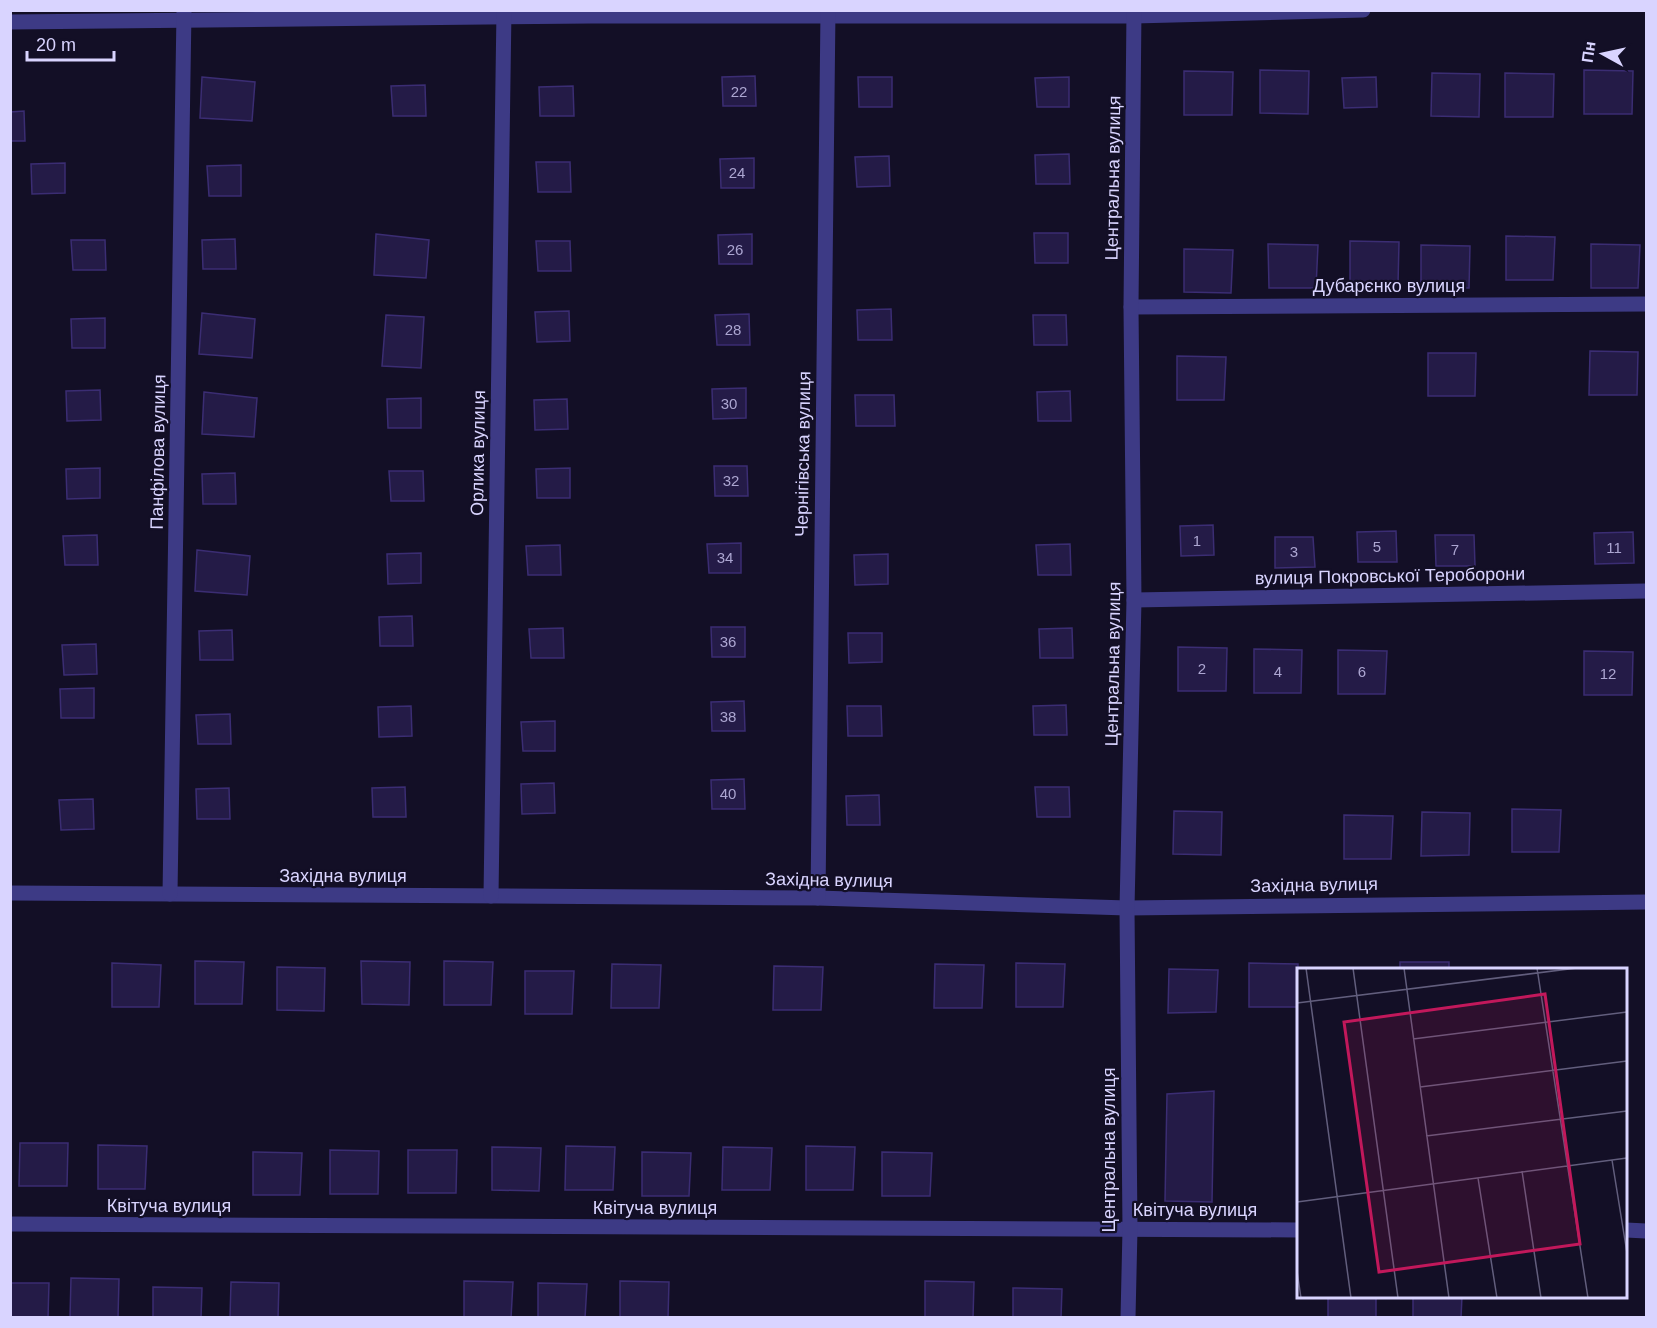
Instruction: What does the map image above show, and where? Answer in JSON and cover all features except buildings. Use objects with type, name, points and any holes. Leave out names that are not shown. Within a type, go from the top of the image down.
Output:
[{"type":"street","points":[[10,22],[184,16],[1134,14],[1363,10]]},
{"type":"street","name":"Чернігівська вулиця","points":[[818,898],[828,13]]},
{"type":"street","name":"Орлика вулиця","points":[[491,896],[504,14]]},
{"type":"street","name":"Центральна вулиця","points":[[1128,1317],[1130,1229],[1126,908],[1134,600],[1131,307],[1134,14]]},
{"type":"street","name":"Панфілова вулиця","points":[[170,894],[184,16]]},
{"type":"street","name":"Дубарєнко вулиця","points":[[1131,307],[1647,304]]},
{"type":"street","name":"вулиця Покровської Тероборони","points":[[1134,600],[1647,591]]},
{"type":"street","name":"Західна вулиця","points":[[10,893],[818,898],[1126,908],[1647,902]]},
{"type":"street","name":"Квітуча вулиця","points":[[10,1224],[1297,1230]]},
{"type":"street","points":[[1627,1230],[1647,1231]]}]
